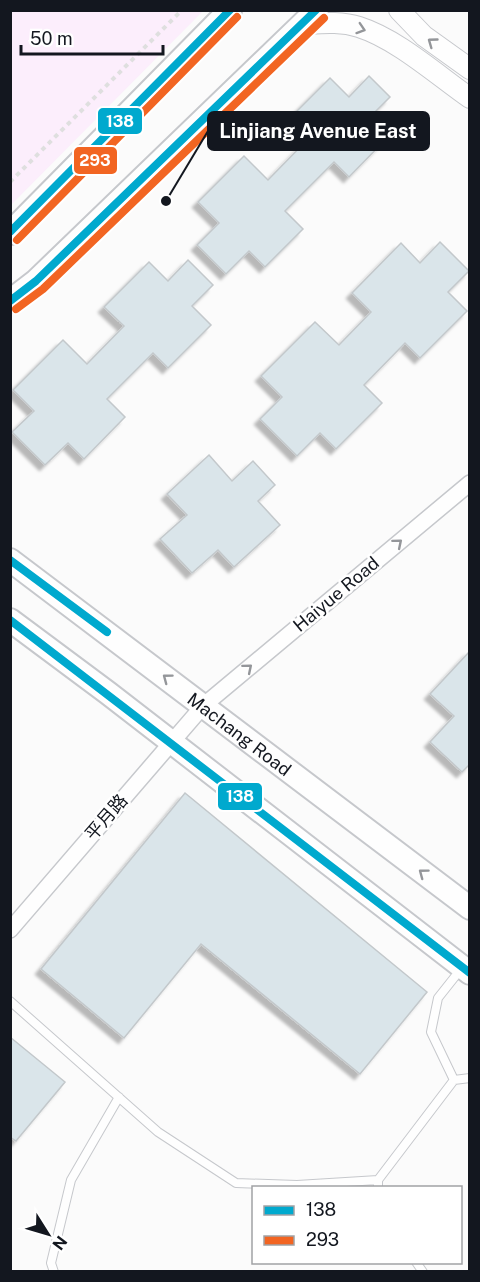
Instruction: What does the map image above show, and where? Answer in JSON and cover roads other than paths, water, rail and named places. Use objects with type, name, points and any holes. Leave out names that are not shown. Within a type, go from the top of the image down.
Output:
[{"type":"main road","points":[[10,233],[230,10]]},
{"type":"main road","points":[[10,301],[36,281],[310,17]]},
{"type":"main road","points":[[10,284],[22,285],[36,281]]},
{"type":"main road","name":"Machang Road","points":[[10,560],[470,908]]},
{"type":"main road","points":[[10,620],[172,741],[466,970]]},
{"type":"street","points":[[399,10],[424,36],[470,69]]},
{"type":"street","points":[[310,17],[358,27],[379,35],[470,98]]},
{"type":"street","name":"Haiyue Road","points":[[203,705],[470,483]]},
{"type":"street","name":"平月路","points":[[10,930],[203,705]]},
{"type":"lane","points":[[454,1080],[431,1032],[438,998],[466,970]]},
{"type":"lane","points":[[10,1001],[158,1132],[236,1183],[378,1184],[454,1080],[470,1078]]},
{"type":"lane","points":[[54,1272],[51,1263],[71,1180],[119,1097]]},
{"type":"place","name":"Linjiang Avenue East","points":[[166,201]]}]
